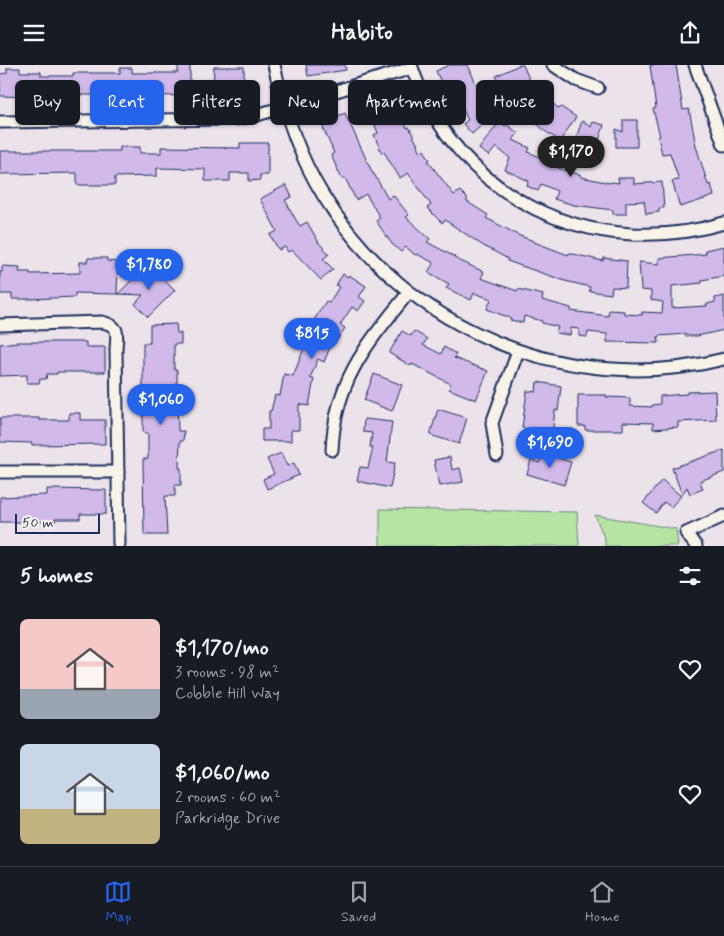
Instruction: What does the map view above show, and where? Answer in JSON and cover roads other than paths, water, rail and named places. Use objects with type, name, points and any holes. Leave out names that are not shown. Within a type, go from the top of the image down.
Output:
[{"type":"street","points":[[274,65],[277,80]]},
{"type":"street","points":[[553,65],[571,77],[598,88]]},
{"type":"street","points":[[695,65],[724,145]]},
{"type":"street","points":[[338,91],[412,67],[434,115],[462,153],[501,188],[536,209],[570,223],[620,234],[664,235],[690,232],[724,223]]},
{"type":"street","points":[[0,122],[235,119],[270,112]]},
{"type":"street","points":[[290,125],[307,167],[332,209],[360,247],[409,292],[460,326],[494,343],[518,351],[573,365],[612,370],[644,371],[676,368],[724,359]]},
{"type":"street","points":[[332,450],[337,412],[349,375],[362,352],[409,292]]},
{"type":"street","points":[[0,325],[102,322],[116,328],[119,544]]},
{"type":"street","points":[[497,455],[492,423],[518,351]]},
{"type":"street","points":[[0,472],[118,472]]},
{"type":"street","points":[[696,546],[686,533],[724,516]]}]
